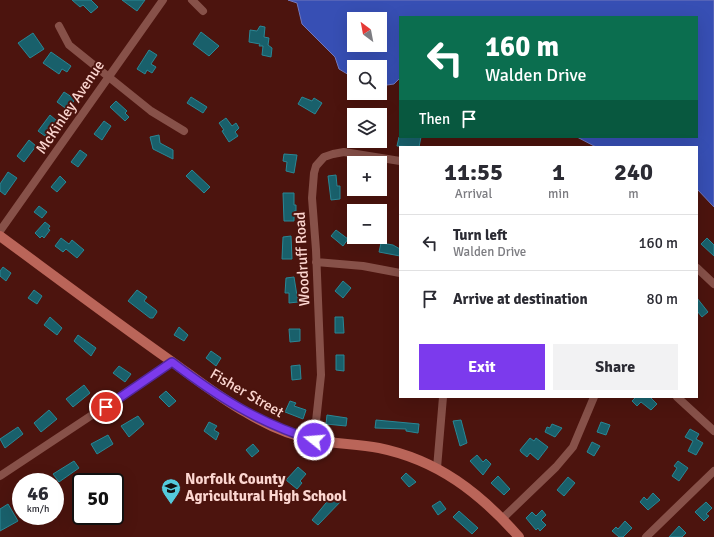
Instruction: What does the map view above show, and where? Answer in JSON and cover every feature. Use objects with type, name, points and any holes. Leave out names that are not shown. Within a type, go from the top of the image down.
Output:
[{"type":"main road","name":"Fisher Street","points":[[0,236],[55,279],[198,382],[247,413],[283,431],[314,440],[380,448],[412,457],[437,468],[470,489],[519,537]]},
{"type":"street","name":"McKinley Avenue","points":[[0,231],[163,0]]},
{"type":"street","points":[[192,0],[203,11]]},
{"type":"street","points":[[59,26],[69,45],[151,110],[184,131]]},
{"type":"street","name":"Woodruff Road","points":[[314,440],[321,375],[312,182],[316,166],[324,157],[344,152],[399,161]]},
{"type":"street","points":[[316,262],[363,266],[399,273]]},
{"type":"street","points":[[698,269],[714,284]]},
{"type":"street","points":[[0,476],[172,362]]},
{"type":"street","points":[[437,468],[443,398]]},
{"type":"street","points":[[502,519],[556,467],[573,447],[594,398]]},
{"type":"street","points":[[677,398],[714,431]]},
{"type":"street","points":[[646,537],[714,470]]},
{"type":"water","points":[[288,0],[714,0],[714,207],[698,190],[698,146],[594,146],[579,138],[698,138],[698,16],[399,16],[399,79],[394,84],[387,85],[387,60],[347,60],[347,74],[339,69],[335,57],[302,24],[297,3]]},
{"type":"building","points":[[72,0],[91,0],[98,7],[91,13],[83,5],[80,7]]},
{"type":"building","points":[[122,0],[145,0],[137,11]]},
{"type":"building","points":[[260,26],[265,27],[264,37],[269,38],[268,45],[272,48],[271,57],[262,55],[263,46],[249,42],[250,30],[257,31]]},
{"type":"building","points":[[201,32],[219,46],[209,56],[193,44]]},
{"type":"building","points":[[33,33],[44,49],[30,58],[18,43]]},
{"type":"building","points":[[149,50],[157,55],[151,64],[156,67],[152,73],[147,70],[145,74],[137,69]]},
{"type":"building","points":[[51,52],[71,66],[67,72],[62,69],[59,74],[43,63]]},
{"type":"building","points":[[64,92],[75,99],[68,110],[57,102]]},
{"type":"building","points":[[191,97],[207,107],[203,113],[187,103]]},
{"type":"building","points":[[302,97],[312,101],[314,98],[322,103],[315,114],[298,104]]},
{"type":"building","points":[[116,101],[127,111],[125,113],[129,117],[125,121],[110,107]]},
{"type":"building","points":[[50,115],[57,121],[45,136],[38,131]]},
{"type":"building","points":[[226,118],[232,126],[236,123],[239,128],[235,132],[238,136],[229,142],[219,123]]},
{"type":"building","points":[[104,121],[111,126],[102,140],[94,134]]},
{"type":"building","points":[[159,135],[160,143],[173,150],[173,159],[153,149],[150,137]]},
{"type":"building","points":[[399,137],[421,138],[419,146],[397,146]]},
{"type":"building","points":[[29,140],[36,146],[24,162],[17,156]]},
{"type":"building","points":[[80,150],[87,155],[78,167],[71,162]]},
{"type":"building","points":[[284,154],[297,155],[294,173],[286,171],[287,162],[283,161]]},
{"type":"building","points":[[192,170],[210,187],[204,193],[186,176]]},
{"type":"building","points":[[8,172],[17,178],[5,195],[0,191],[0,184]]},
{"type":"building","points":[[336,175],[337,186],[340,186],[340,199],[331,200],[328,176]]},
{"type":"building","points":[[60,176],[66,182],[57,192],[51,187]]},
{"type":"building","points":[[283,193],[294,193],[294,205],[296,205],[296,211],[294,211],[294,221],[284,221]]},
{"type":"building","points":[[39,206],[47,212],[42,218],[34,212]]},
{"type":"building","points":[[45,222],[50,226],[48,229],[50,230],[44,238],[42,236],[40,238],[35,233]]},
{"type":"building","points":[[336,230],[347,238],[347,240],[343,246],[331,236]]},
{"type":"building","points":[[291,236],[292,259],[282,259],[283,237]]},
{"type":"building","points":[[61,238],[69,244],[72,240],[84,250],[77,258],[66,249],[63,252],[55,246]]},
{"type":"building","points":[[707,238],[714,245],[714,256],[701,244]]},
{"type":"building","points":[[381,244],[393,245],[399,248],[399,256],[379,252]]},
{"type":"building","points":[[3,267],[11,273],[6,281],[0,276],[0,271]]},
{"type":"building","points":[[294,277],[298,302],[289,303],[289,293],[285,293],[286,278]]},
{"type":"building","points":[[343,281],[351,288],[343,298],[335,291]]},
{"type":"building","points":[[34,290],[42,296],[37,304],[28,298]]},
{"type":"building","points":[[137,290],[147,297],[144,301],[156,310],[157,312],[153,318],[150,318],[128,301]]},
{"type":"building","points":[[698,299],[708,312],[702,317],[698,312]]},
{"type":"building","points":[[50,317],[62,328],[57,335],[44,325]]},
{"type":"building","points":[[335,317],[343,317],[344,333],[335,333]]},
{"type":"building","points":[[179,327],[188,335],[184,341],[174,335]]},
{"type":"building","points":[[289,329],[300,329],[300,341],[290,342]]},
{"type":"building","points":[[78,335],[96,348],[91,356],[74,341]]},
{"type":"building","points":[[211,351],[221,358],[216,366],[206,358]]},
{"type":"building","points":[[336,355],[344,355],[344,371],[336,370]]},
{"type":"building","points":[[300,365],[301,379],[292,380],[291,366]]},
{"type":"building","points":[[119,366],[131,374],[125,382],[113,373]]},
{"type":"building","points":[[84,385],[90,393],[73,407],[66,399]]},
{"type":"building","points":[[166,391],[176,401],[169,407],[159,397]]},
{"type":"building","points":[[635,398],[651,398],[657,404],[651,410],[641,402],[637,406],[632,401]]},
{"type":"building","points":[[290,401],[296,403],[294,406],[306,410],[303,419],[285,412]]},
{"type":"building","points":[[49,410],[57,419],[41,432],[34,423]]},
{"type":"building","points":[[327,415],[347,418],[346,426],[326,424]]},
{"type":"building","points":[[138,416],[144,424],[129,437],[121,426]]},
{"type":"building","points":[[376,420],[419,424],[418,433],[406,431],[406,429],[375,428]]},
{"type":"building","points":[[461,420],[467,443],[460,446],[453,421]]},
{"type":"building","points":[[209,422],[217,426],[214,430],[219,433],[216,440],[204,431]]},
{"type":"building","points":[[601,422],[610,425],[606,435],[597,432]]},
{"type":"building","points":[[552,424],[562,428],[555,437],[545,432],[547,427],[550,428]]},
{"type":"building","points":[[18,427],[23,434],[5,448],[0,439]]},
{"type":"building","points":[[690,429],[699,434],[696,439],[703,443],[696,455],[688,451],[693,441],[685,437]]},
{"type":"building","points":[[108,435],[113,444],[97,454],[91,444]]},
{"type":"building","points":[[530,438],[534,441],[536,438],[548,447],[538,460],[530,453],[527,457],[520,450]]},
{"type":"building","points":[[592,442],[600,446],[594,456],[587,452]]},
{"type":"building","points":[[253,444],[259,451],[252,457],[246,450]]},
{"type":"building","points":[[477,455],[483,462],[486,459],[491,464],[483,475],[470,461]]},
{"type":"building","points":[[74,461],[79,468],[64,478],[64,473],[55,473]]},
{"type":"building","points":[[678,461],[688,468],[679,481],[672,476],[677,468],[674,466]]},
{"type":"building","points":[[298,467],[306,474],[300,481],[302,483],[297,489],[286,480]]},
{"type":"building","points":[[406,473],[416,482],[409,487],[401,478]]},
{"type":"building","points":[[498,476],[510,489],[504,495],[491,483]]},
{"type":"building","points":[[568,477],[575,483],[564,496],[557,490]]},
{"type":"building","points":[[335,492],[337,495],[339,493],[344,498],[318,525],[312,520]]},
{"type":"building","points":[[653,493],[660,500],[648,510],[640,502],[644,497],[647,500]]},
{"type":"building","points":[[440,501],[446,509],[438,515],[432,506]]},
{"type":"building","points":[[706,502],[712,508],[706,514],[709,516],[704,521],[695,512]]},
{"type":"building","points":[[8,504],[12,511],[12,524],[0,531],[0,509]]},
{"type":"building","points":[[542,510],[546,515],[541,520],[546,525],[540,531],[538,528],[536,530],[526,518],[532,512],[536,516]]},
{"type":"building","points":[[459,511],[478,528],[472,534],[453,517]]},
{"type":"building","points":[[625,521],[632,528],[623,537],[619,537],[612,531],[616,527],[618,529]]},
{"type":"building","points":[[679,526],[686,533],[682,537],[669,537]]},
{"type":"place","name":"Norfolk County Agricultural High School","points":[[171,505]]},
{"type":"route","points":[[106,407],[172,362],[198,382],[247,413],[283,431],[314,440]]}]
